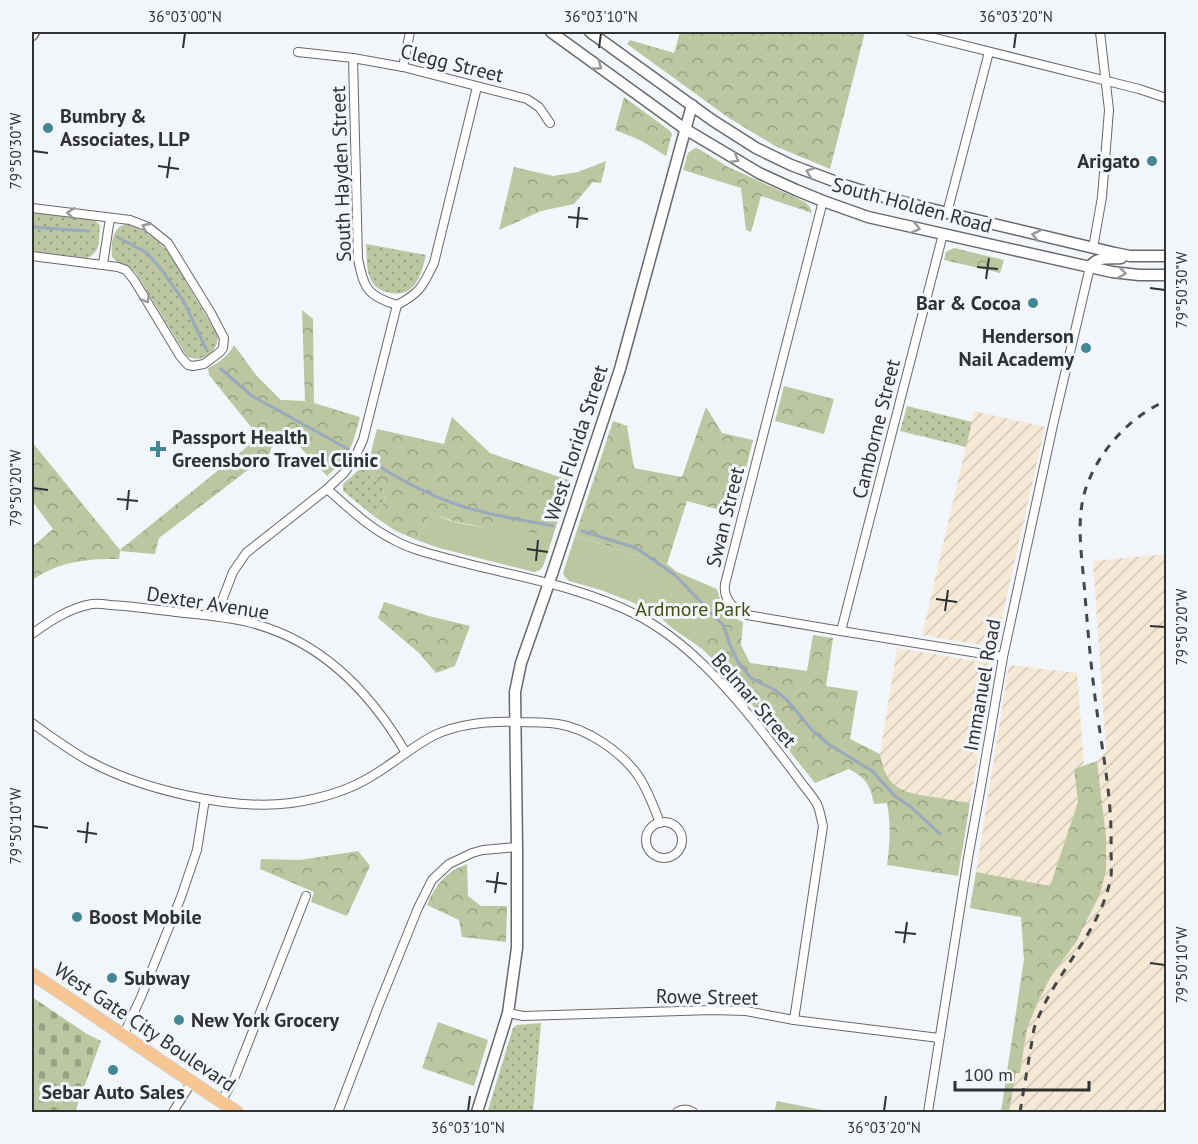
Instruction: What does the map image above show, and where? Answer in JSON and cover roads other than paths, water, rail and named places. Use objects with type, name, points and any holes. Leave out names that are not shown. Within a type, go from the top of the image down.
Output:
[{"type":"main road","name":"South Holden Road","points":[[551,32],[685,129],[759,173],[823,201],[868,217],[1090,267],[1126,274],[1167,275]]},
{"type":"main road","name":"South Holden Road","points":[[590,32],[756,148],[791,165],[847,186],[947,213],[1130,256],[1167,256]]},
{"type":"main road","name":"West Florida Street","points":[[477,1113],[508,1013],[516,948],[515,692],[521,663],[620,369],[692,105]]},
{"type":"main road","points":[[1090,267],[1096,261],[1130,256]]},
{"type":"main road","name":"West Gate City Boulevard","points":[[32,975],[237,1113]]},
{"type":"street","points":[[403,67],[410,32]]},
{"type":"street","points":[[911,32],[1167,98]]},
{"type":"street","points":[[1093,248],[1102,197],[1109,110],[1100,32]]},
{"type":"street","name":"Clegg Street","points":[[298,52],[353,58],[403,67],[527,99],[539,107],[550,123]]},
{"type":"street","points":[[947,213],[988,52]]},
{"type":"street","name":"South Hayden Street","points":[[353,58],[358,259],[363,281],[371,294],[397,304]]},
{"type":"street","points":[[221,617],[223,598],[233,572],[246,553],[327,489],[344,473],[354,459],[363,440],[397,304],[410,298],[423,285],[434,262],[477,87]]},
{"type":"street","name":"Swan Street","points":[[823,201],[724,589],[727,600],[735,609],[747,615],[1003,657]]},
{"type":"street","points":[[32,208],[130,220],[159,235],[168,243],[222,333],[225,342],[223,348],[204,364],[188,365],[126,270],[104,264],[32,256]]},
{"type":"street","points":[[104,264],[110,218]]},
{"type":"street","name":"Camborne Street","points":[[841,631],[942,234]]},
{"type":"street","name":"Immanuel Road","points":[[928,1113],[968,858],[1003,657],[1050,436],[1090,267]]},
{"type":"street","name":"Belmar Street","points":[[327,489],[371,526],[392,540],[498,572],[549,583],[606,601],[637,615],[667,634],[711,671],[746,711],[818,805],[823,826],[794,1020]]},
{"type":"street","name":"Dexter Avenue","points":[[32,634],[70,610],[94,604],[221,617],[276,630],[303,643],[346,675],[382,716],[406,753]]},
{"type":"street","points":[[32,723],[88,760],[114,773],[162,789],[205,799],[255,805],[320,798],[348,788],[371,777],[436,734],[453,729],[491,721],[560,724],[601,741],[622,758],[637,774],[660,823]]},
{"type":"street","points":[[123,1036],[181,897],[197,850],[205,799]]},
{"type":"street","points":[[660,823],[676,827],[682,836],[681,848],[672,857],[660,858],[654,855],[647,846],[648,834],[655,825],[660,823]]},
{"type":"street","points":[[338,1113],[378,1007],[418,908],[432,880],[449,864],[472,853],[517,847]]},
{"type":"street","points":[[221,1102],[234,1079],[306,896]]},
{"type":"street","name":"Rowe Street","points":[[508,1013],[523,1016],[746,1011],[794,1020],[939,1038]]},
{"type":"street","points":[[173,1113],[191,1083]]},
{"type":"street","points":[[677,1113],[687,1110],[693,1113]]},
{"type":"waterway","points":[[32,227],[89,231]]},
{"type":"waterway","points":[[119,238],[147,253],[161,269],[183,300],[206,349]]},
{"type":"waterway","points":[[221,369],[252,396],[348,449]]},
{"type":"waterway","points":[[368,459],[389,473],[434,496],[469,509],[553,526]]},
{"type":"waterway","points":[[582,531],[636,548],[675,575],[724,626],[738,662],[751,678],[775,690],[827,743],[872,771],[895,796],[911,807],[940,834]]},
{"type":"railway","points":[[1020,1112],[1034,1029],[1052,990],[1097,917],[1106,897],[1111,876],[1110,804],[1092,676],[1080,531],[1082,505],[1089,480],[1102,455],[1131,423],[1166,401]]},
{"type":"place","name":"Bumbry & Associates, LLP","points":[[48,128]]},
{"type":"place","name":"Arigato","points":[[1152,161]]},
{"type":"place","name":"Bar & Cocoa","points":[[1033,303]]},
{"type":"place","name":"Henderson Nail Academy","points":[[1086,348]]},
{"type":"place","name":"Passport Health Greensboro Travel Clinic","points":[[158,449]]},
{"type":"place","name":"Boost Mobile","points":[[77,917]]},
{"type":"place","name":"Subway","points":[[112,978]]},
{"type":"place","name":"New York Grocery","points":[[179,1020]]},
{"type":"place","name":"Sebar Auto Sales","points":[[113,1070]]},
{"type":"park label","name":"Ardmore Park","points":[[693,609]]}]
